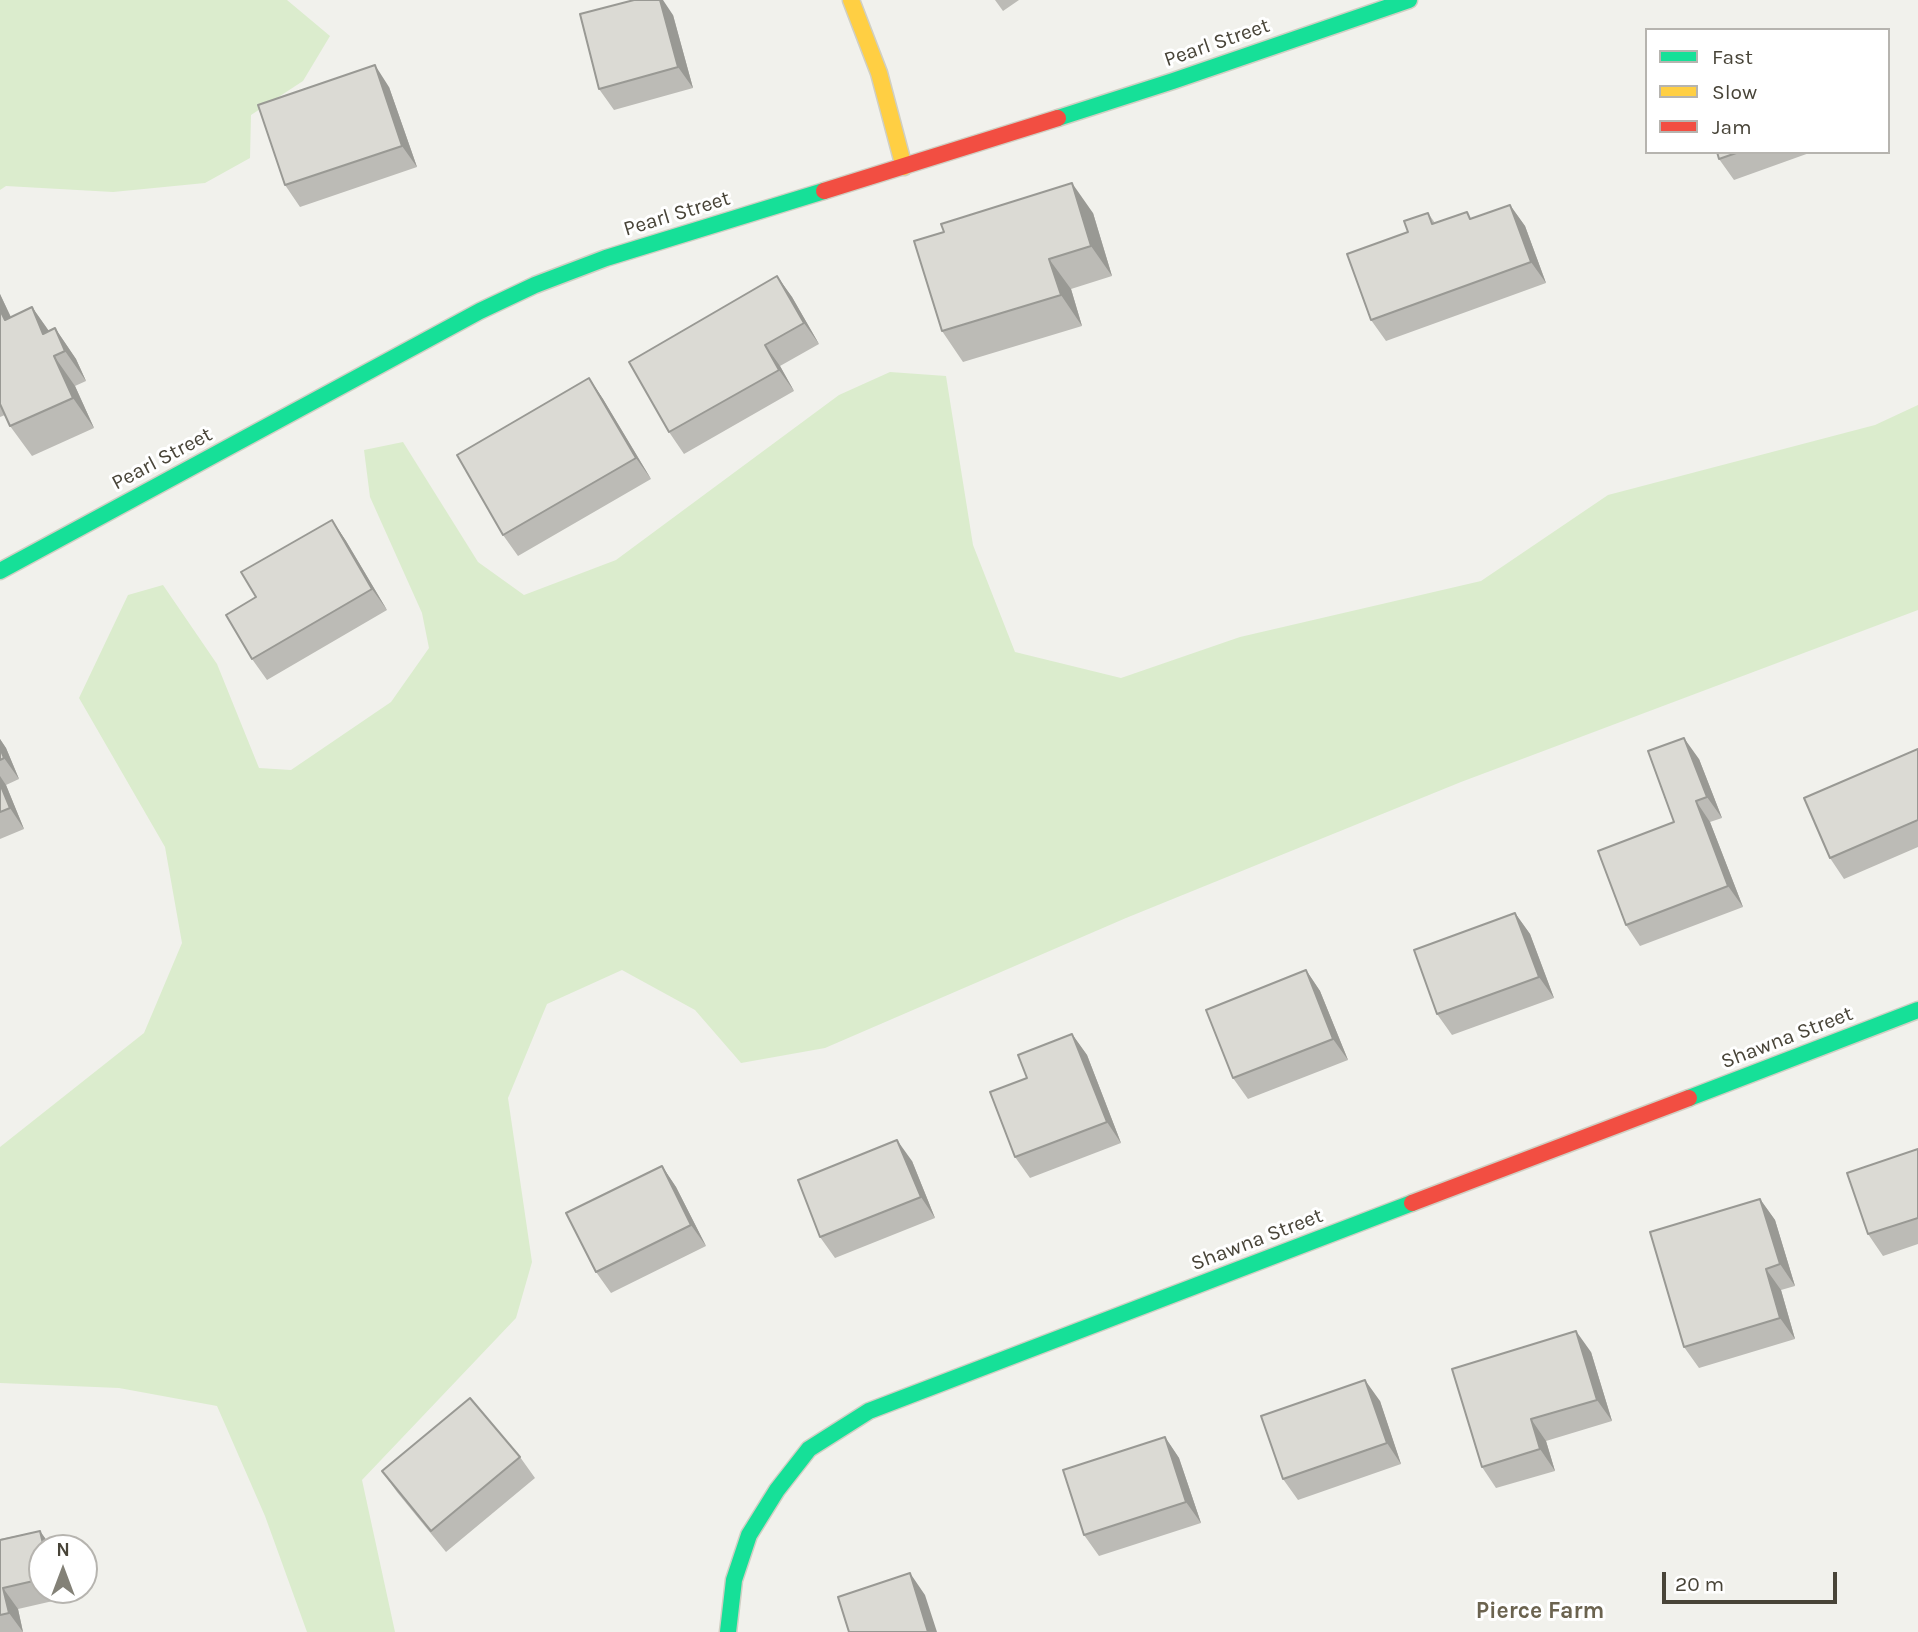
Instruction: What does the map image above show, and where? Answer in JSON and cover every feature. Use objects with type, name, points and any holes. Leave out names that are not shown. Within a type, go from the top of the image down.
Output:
[{"type":"street","points":[[851,0],[879,73],[904,167]]},
{"type":"street","name":"Pearl Street","points":[[0,571],[480,311],[535,285],[606,258],[1173,81],[1409,0]]},
{"type":"street","name":"Shawna Street","points":[[728,1632],[734,1580],[749,1535],[776,1490],[809,1449],[869,1410],[1918,1010]]},
{"type":"green space","points":[[0,0],[287,0],[330,36],[303,81],[251,115],[250,158],[205,183],[113,192],[6,186],[0,190]]},
{"type":"green space","points":[[890,372],[946,376],[973,545],[1015,652],[1121,678],[1240,637],[1481,581],[1608,495],[1875,425],[1918,405],[1918,610],[1461,782],[1126,918],[825,1048],[741,1063],[695,1010],[622,970],[547,1004],[508,1098],[532,1262],[516,1318],[362,1480],[395,1632],[307,1632],[265,1516],[217,1406],[119,1388],[0,1383],[0,1147],[144,1033],[182,943],[165,847],[79,698],[128,595],[163,585],[217,664],[259,768],[291,770],[391,702],[429,648],[422,613],[370,497],[364,450],[403,442],[478,562],[524,595],[616,560],[839,395]]},
{"type":"building","points":[[634,0],[660,0],[678,67],[599,89],[580,14]]},
{"type":"building","points":[[375,65],[402,146],[285,185],[258,105]]},
{"type":"building","points":[[1718,154],[1733,154],[1719,159]]},
{"type":"building","points":[[1072,183],[1091,246],[1049,259],[1061,295],[942,331],[914,241],[944,232],[941,224]]},
{"type":"building","points":[[1510,205],[1531,262],[1371,320],[1347,254],[1408,232],[1404,221],[1428,213],[1432,224],[1467,212],[1470,219]]},
{"type":"building","points":[[777,276],[804,323],[765,345],[779,370],[669,432],[629,362]]},
{"type":"building","points":[[32,307],[43,334],[55,328],[65,351],[54,356],[73,398],[10,426],[0,404],[0,310],[5,320]]},
{"type":"building","points":[[589,378],[636,458],[503,535],[457,455]]},
{"type":"building","points":[[332,520],[372,589],[252,659],[226,615],[256,597],[241,572]]},
{"type":"building","points":[[1684,738],[1707,797],[1696,801],[1728,886],[1626,925],[1598,851],[1674,822],[1648,751]]},
{"type":"building","points":[[1918,749],[1918,820],[1830,858],[1804,798]]},
{"type":"building","points":[[0,784],[10,808],[0,812]]},
{"type":"building","points":[[1515,913],[1539,977],[1437,1014],[1414,950]]},
{"type":"building","points":[[1306,970],[1333,1039],[1233,1078],[1206,1010]]},
{"type":"building","points":[[1072,1034],[1107,1122],[1015,1157],[990,1092],[1027,1078],[1018,1055]]},
{"type":"building","points":[[897,1140],[921,1197],[820,1237],[798,1180]]},
{"type":"building","points":[[1918,1149],[1918,1218],[1868,1234],[1847,1173]]},
{"type":"building","points":[[662,1166],[691,1225],[596,1272],[566,1213]]},
{"type":"building","points":[[1760,1199],[1780,1264],[1766,1269],[1780,1318],[1684,1347],[1650,1232]]},
{"type":"building","points":[[1576,1331],[1597,1400],[1531,1419],[1540,1449],[1482,1467],[1452,1369]]},
{"type":"building","points":[[1365,1380],[1387,1443],[1283,1479],[1261,1416]]},
{"type":"building","points":[[470,1398],[520,1457],[431,1531],[382,1471]]},
{"type":"building","points":[[1165,1437],[1186,1502],[1084,1535],[1063,1470]]},
{"type":"building","points":[[40,1531],[41,1534],[28,1534],[28,1582],[3,1588],[9,1613],[0,1615],[0,1540]]},
{"type":"building","points":[[910,1573],[928,1632],[849,1632],[838,1597]]},
{"type":"traffic: fast","points":[[1058,118],[1409,0]]},
{"type":"traffic: fast","points":[[0,571],[480,311],[535,285],[606,258],[824,191]]},
{"type":"traffic: fast","points":[[1689,1098],[1918,1010]]},
{"type":"traffic: fast","points":[[728,1632],[734,1580],[749,1535],[777,1490],[809,1449],[869,1411],[1412,1203]]},
{"type":"traffic: slow","points":[[851,0],[879,73],[904,167]]},
{"type":"traffic: jam","points":[[824,191],[1058,118]]},
{"type":"traffic: jam","points":[[1412,1203],[1689,1098]]},
{"type":"district","name":"Pierce Farm","points":[[1540,1611]]}]
